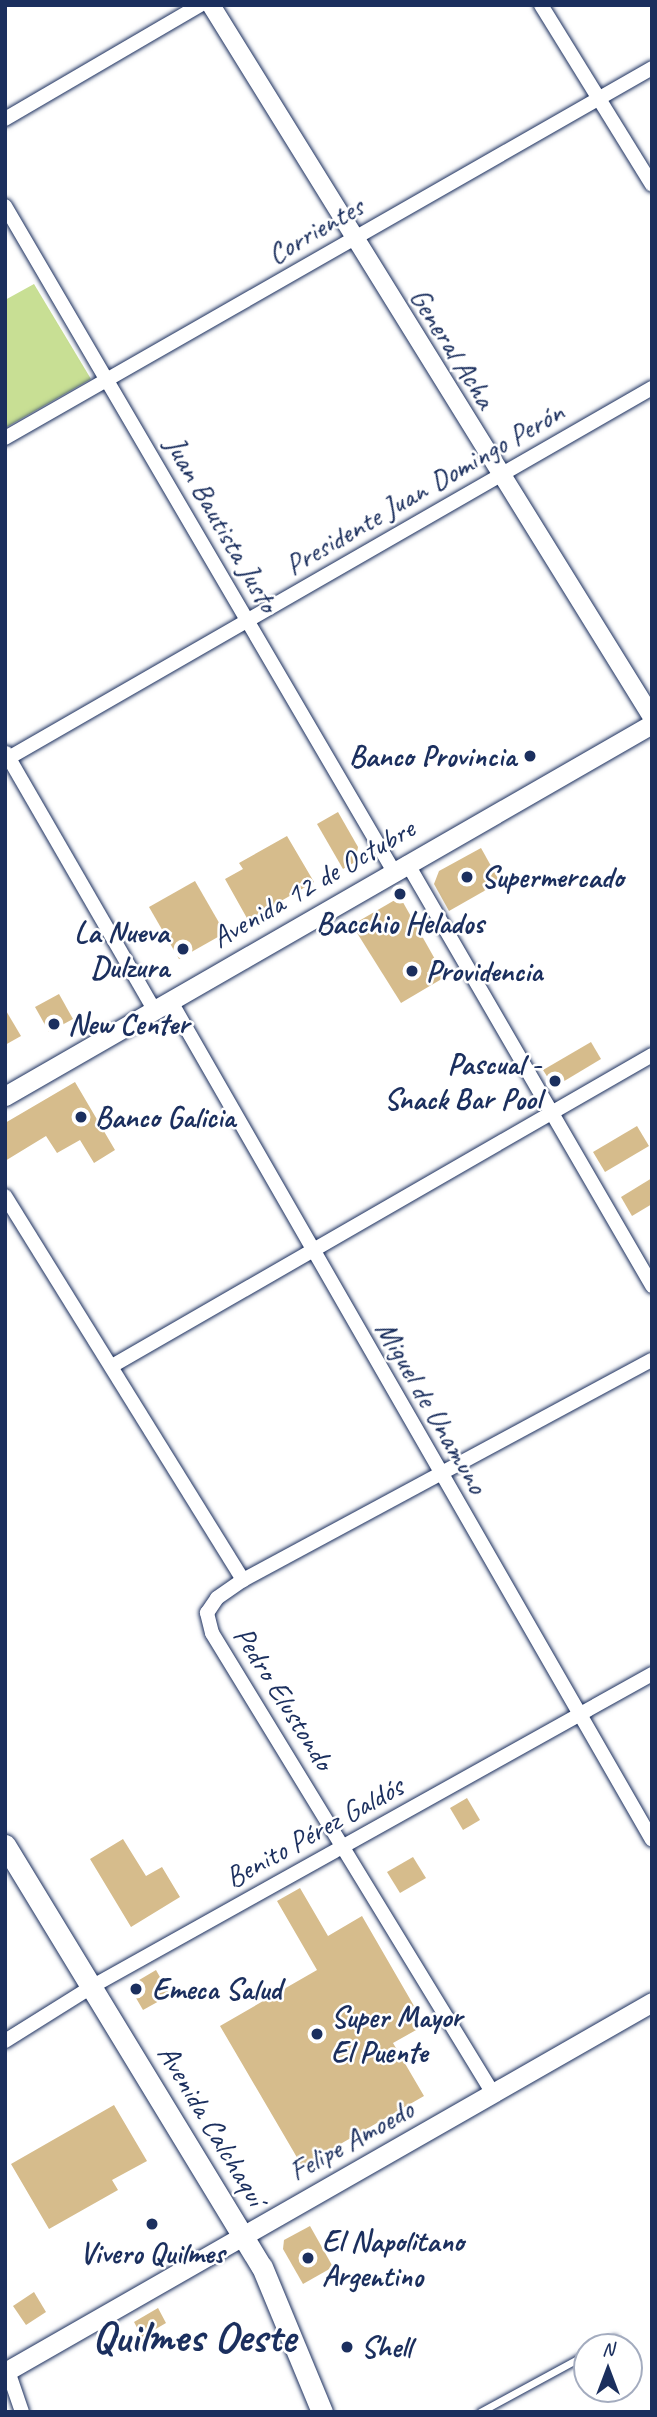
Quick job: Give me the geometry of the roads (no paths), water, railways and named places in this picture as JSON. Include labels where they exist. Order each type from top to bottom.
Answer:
[{"type":"main road","name":"Avenida 12 de Octubre","points":[[5,1096],[400,866],[652,724]]},
{"type":"main road","name":"Avenida Calchaquí","points":[[5,1844],[244,2234],[291,2327],[322,2412]]},
{"type":"main road","name":"Felipe Amoedo","points":[[7,2372],[652,2002]]},
{"type":"street","points":[[5,119],[200,5]]},
{"type":"street","name":"General Acha","points":[[211,5],[499,475],[652,717]]},
{"type":"street","points":[[541,5],[652,185]]},
{"type":"street","name":"Corrientes","points":[[5,438],[652,68]]},
{"type":"street","name":"Juan Bautista Justo","points":[[5,206],[248,621],[550,1112],[652,1286]]},
{"type":"street","name":"Presidente Juan Domingo Perón","points":[[7,757],[652,388]]},
{"type":"street","name":"Miguel de Unamuno","points":[[7,757],[162,1004],[312,1252],[652,1840]]},
{"type":"street","points":[[112,1366],[652,1055]]},
{"type":"street","name":"Pedro Elustondo","points":[[5,1196],[243,1580],[210,1605],[207,1623],[494,2095]]},
{"type":"street","points":[[243,1580],[652,1360]]},
{"type":"street","name":"Benito Pérez Galdós","points":[[5,2040],[93,1986],[652,1674]]},
{"type":"street","points":[[7,2372],[22,2412]]},
{"type":"lane","points":[[480,2412],[573,2362]]},
{"type":"place","name":"Banco Provincia","points":[[530,756]]},
{"type":"place","name":"Supermercado","points":[[467,877]]},
{"type":"place","name":"Bacchio Helados","points":[[400,894]]},
{"type":"place","name":"La Nueva Dulzura","points":[[183,949]]},
{"type":"place","name":"Providencia","points":[[412,971]]},
{"type":"place","name":"New Center","points":[[54,1024]]},
{"type":"place","name":"Pascual - Snack Bar Pool","points":[[555,1081]]},
{"type":"place","name":"Banco Galicia","points":[[81,1117]]},
{"type":"place","name":"Emeca Salud","points":[[136,1989]]},
{"type":"place","name":"Super Mayor El Puente","points":[[317,2034]]},
{"type":"place","name":"Vivero Quilmes","points":[[152,2224]]},
{"type":"place","name":"El Napolitano Argentino","points":[[308,2258]]},
{"type":"place","name":"Shell","points":[[347,2347]]},
{"type":"district","name":"Quilmes Oeste","points":[[194,2337]]}]
